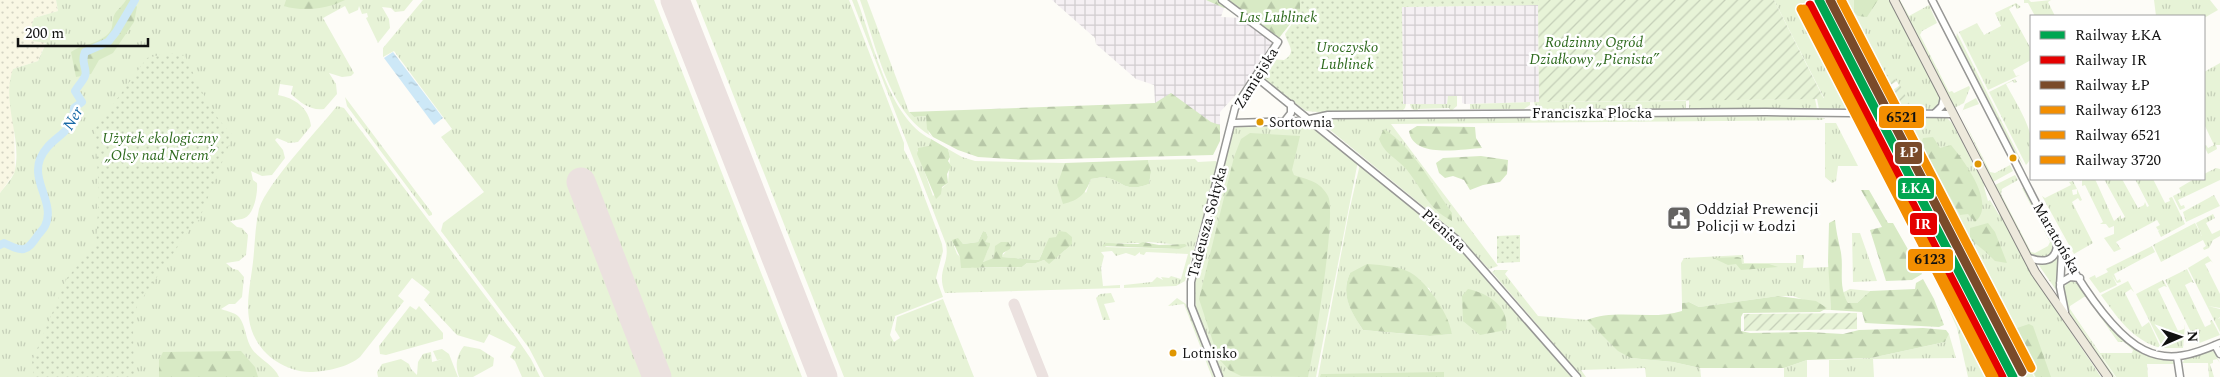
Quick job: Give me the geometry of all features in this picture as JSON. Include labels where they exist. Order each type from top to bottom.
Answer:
[{"type":"main road","points":[[1894,0],[2027,257],[2108,377]]},
{"type":"street","name":"Zamiejska","points":[[1222,0],[1278,42],[1236,105],[1232,123]]},
{"type":"street","name":"Maratońska","points":[[1932,0],[2057,242],[2080,278],[2111,322],[2128,339],[2152,353],[2177,357]]},
{"type":"street","name":"Pienista","points":[[1256,77],[1456,239],[1577,377]]},
{"type":"street","points":[[1935,113],[1942,106],[1944,97]]},
{"type":"street","points":[[1284,122],[1291,112],[1291,104]]},
{"type":"street","name":"Franciszka Plocka","points":[[1232,123],[1284,122],[1328,116],[1468,114],[1952,114]]},
{"type":"street","name":"Tadeusza Sołtyka","points":[[1219,377],[1192,310],[1190,290],[1232,123]]},
{"type":"street","points":[[2027,257],[2038,261],[2049,260],[2056,252],[2057,242]]},
{"type":"street","points":[[2062,251],[2060,283],[2062,302],[2067,318]]},
{"type":"street","points":[[2060,283],[2070,278],[2080,278]]},
{"type":"street","points":[[2180,377],[2177,357],[2218,344],[2220,354]]},
{"type":"shaded area","points":[[0,0],[56,0],[58,11],[34,18],[32,25],[46,42],[38,61],[13,69],[15,172],[0,193]]},
{"type":"shaded area","points":[[1052,0],[1206,0],[1224,8],[1221,17],[1242,18],[1275,43],[1254,75],[1220,112],[1220,127],[1155,103],[1154,85],[1136,79],[1096,44],[1095,38]]},
{"type":"shaded area","points":[[1538,5],[1539,102],[1465,104],[1462,103],[1462,96],[1448,96],[1447,104],[1403,104],[1402,7]]},
{"type":"green space","points":[[56,0],[413,0],[404,11],[395,12],[391,8],[382,7],[389,19],[390,28],[378,43],[366,18],[368,17],[367,13],[362,14],[359,6],[358,10],[349,14],[345,6],[323,18],[354,73],[351,76],[342,77],[329,73],[336,84],[337,94],[324,109],[306,106],[291,94],[293,86],[280,84],[278,95],[295,101],[300,105],[307,114],[311,126],[298,142],[289,143],[277,138],[275,140],[283,150],[285,158],[272,175],[262,176],[251,171],[253,180],[257,183],[257,193],[250,214],[242,219],[230,221],[237,227],[242,228],[248,235],[246,255],[239,261],[226,263],[233,269],[238,270],[244,277],[242,297],[235,304],[229,304],[221,309],[239,317],[252,349],[274,369],[279,377],[0,377],[0,193],[14,173],[16,157],[10,107],[10,82],[13,69],[38,61],[46,43],[33,41],[32,25],[34,18],[58,11]]},
{"type":"green space","points":[[126,0],[132,0],[137,7],[134,22],[113,53],[99,60],[91,74],[76,77],[71,52],[106,36],[110,32],[114,15]]},
{"type":"green space","points":[[286,0],[345,0],[323,7],[299,9],[284,6]]},
{"type":"green space","points":[[423,0],[654,0],[802,377],[544,377],[529,348],[441,231],[443,223],[484,192],[441,137],[452,129],[394,51],[383,57],[383,48]]},
{"type":"green space","points":[[696,0],[849,0],[904,143],[904,150],[914,169],[943,251],[936,278],[943,297],[895,316],[890,335],[894,342],[900,338],[895,330],[897,317],[943,299],[974,377],[844,377]]},
{"type":"green space","points":[[852,0],[857,0],[876,57],[893,97],[904,115],[916,129],[931,139],[929,146],[917,150],[933,196],[948,183],[950,157],[948,149],[962,157],[975,161],[1065,163],[1086,193],[1091,179],[1101,177],[1115,180],[1131,187],[1149,184],[1151,172],[1148,160],[1195,159],[1198,162],[1216,161],[1218,165],[1185,281],[1176,286],[1124,288],[1124,285],[1152,282],[1157,277],[1163,280],[1161,277],[1169,278],[1171,276],[1181,279],[1188,254],[1146,252],[1144,255],[1140,254],[1140,252],[1135,256],[1126,253],[1116,256],[1112,251],[1101,252],[1104,256],[1101,268],[1103,286],[1120,285],[1120,288],[945,293],[942,273],[947,251],[946,244]],"holes":[[[983,231],[986,232],[988,237],[984,242],[988,250],[982,262],[990,261],[1011,246],[1001,257],[1039,260],[1042,253],[1056,237],[1065,250],[1049,263],[1044,260],[1036,263],[1027,263],[1022,267],[980,268],[978,266],[972,268],[957,254],[954,246],[959,242],[963,244],[978,242]],[[1148,242],[1182,245],[1179,249],[1105,247],[1120,243]]]},
{"type":"green space","points":[[860,0],[867,0],[909,112],[914,117],[926,116],[929,134],[933,137],[918,126],[905,112],[894,95],[878,56]]},
{"type":"green space","name":"Las Lublinek","points":[[1206,0],[1309,0],[1279,38],[1235,6],[1224,8]]},
{"type":"green space","name":"Uroczysko Lublinek","points":[[1300,0],[1538,0],[1538,5],[1402,7],[1403,104],[1406,104],[1405,108],[1401,112],[1329,113],[1306,111],[1263,80],[1262,76],[1270,59],[1284,60],[1290,54],[1291,51],[1285,34],[1300,12]]},
{"type":"green space","name":"Rodzinny Ogród Działkowy „Pienista”","points":[[1538,0],[1774,0],[1824,99],[1539,102]]},
{"type":"green space","points":[[1774,0],[1813,0],[1869,110],[1819,109],[1817,99],[1824,98]]},
{"type":"green space","points":[[1826,0],[1890,0],[1940,98],[1936,109],[1912,110],[1896,80],[1880,91],[1889,108],[1880,110]]},
{"type":"green space","points":[[1854,0],[1878,0],[1867,17],[1858,16],[1854,12]]},
{"type":"green space","points":[[1898,0],[1900,0],[1909,16],[1929,5],[1937,23],[1922,31],[1920,35],[1949,92],[1952,91],[1954,93],[1969,86],[1970,88],[1964,103],[1954,108]]},
{"type":"green space","points":[[2024,0],[2031,2],[2051,0],[2048,2],[2054,15],[2034,15],[2028,3],[2024,3]]},
{"type":"green space","points":[[2154,0],[2210,0],[2218,10],[2205,17],[2205,15],[2156,15]]},
{"type":"green space","points":[[2016,3],[2021,7],[2017,9],[2015,5],[2009,9],[2030,47],[2030,61],[2013,70],[2016,76],[2020,75],[1988,90],[1959,32],[1977,23],[1984,35],[2001,26],[1995,13]]},
{"type":"green space","points":[[1957,33],[2024,166],[1956,38]]},
{"type":"green space","name":"Użytek ekologiczny „Olsy nad Nerem”","points":[[168,53],[185,56],[211,108],[233,135],[199,220],[194,223],[137,306],[133,326],[134,377],[34,377],[32,361],[67,278],[96,244],[99,193],[95,129],[147,58]]},
{"type":"green space","points":[[2220,63],[2220,145],[2216,145],[2217,149],[2208,154],[2205,146],[2208,148],[2214,145],[2205,126],[2205,71]]},
{"type":"green space","points":[[1878,69],[1897,81],[1884,89],[1885,92],[1889,93],[1900,85],[1912,109],[1889,108],[1868,73]]},
{"type":"green space","points":[[2015,79],[2017,82],[2014,83],[2013,81],[2006,84],[2022,113],[2030,133],[2030,159],[2026,165],[1989,92]]},
{"type":"green space","points":[[1171,93],[1211,122],[1220,125],[1220,141],[1213,155],[1024,160],[978,157],[958,150],[933,137],[927,129],[926,116],[914,117],[909,112],[1155,103]]},
{"type":"green space","points":[[1448,96],[1457,96],[1457,106],[1451,111],[1449,108],[1418,109],[1417,112],[1411,108],[1410,104],[1447,104]]},
{"type":"green space","points":[[345,97],[432,215],[429,216],[347,106]]},
{"type":"green space","points":[[1976,98],[1979,104],[1963,110],[1961,115],[1965,104]]},
{"type":"green space","points":[[1815,99],[1817,109],[1689,109],[1689,100]]},
{"type":"green space","points":[[1686,101],[1686,109],[1572,109],[1570,105],[1569,110],[1539,108],[1535,106],[1534,102]]},
{"type":"green space","points":[[1530,102],[1530,105],[1524,109],[1470,109],[1470,104]]},
{"type":"green space","points":[[337,106],[344,108],[516,337],[531,359],[540,377],[522,377],[515,361],[510,357],[516,347],[489,334],[484,343],[457,335],[424,300],[430,292],[412,278],[398,296],[404,301],[360,357],[350,364],[322,371],[299,371],[279,363],[262,349],[252,330],[248,312],[259,209],[282,171]]},
{"type":"green space","points":[[1769,114],[1825,118],[1822,120],[1391,124],[1498,266],[1489,269],[1452,230],[1324,125],[1329,118]]},
{"type":"green space","points":[[1937,115],[1947,118],[1952,123],[1985,186],[1988,201],[1990,200],[2000,214],[2033,276],[2101,377],[2035,377],[2010,329],[2034,377],[2019,377],[1885,118],[1900,117],[1907,140],[1989,302],[1998,304],[1909,127],[1902,117]]},
{"type":"green space","points":[[1961,115],[1990,172],[1995,173],[2010,165],[2013,171],[1993,182]]},
{"type":"green space","points":[[1873,117],[2006,377],[1968,377],[1957,328],[1944,298],[1853,122],[1858,118]]},
{"type":"green space","points":[[1900,117],[1909,127],[1998,304],[1989,303],[1907,140]]},
{"type":"green space","points":[[1825,123],[1836,123],[1858,166],[1838,166],[1836,181],[1832,183],[1825,177]]},
{"type":"green space","points":[[1283,124],[1314,127],[1358,161],[1316,377],[1223,377],[1196,308],[1193,285],[1233,130],[1237,126]]},
{"type":"green space","points":[[1417,126],[1475,127],[1476,138],[1482,148],[1440,150],[1419,146],[1412,140],[1409,131]]},
{"type":"green space","points":[[1384,129],[1394,136],[1413,156],[1452,213],[1452,221],[1436,210],[1403,165],[1388,153],[1382,145],[1379,139]]},
{"type":"green space","points":[[1250,133],[1300,136],[1292,170],[1294,175],[1317,184],[1328,196],[1330,228],[1315,341],[1308,377],[1241,376],[1229,370],[1220,360],[1199,299],[1234,157],[1241,139]]},
{"type":"green space","points":[[1933,137],[1940,148],[1951,145],[1976,183],[1981,194],[1982,205],[1981,214],[1975,222],[1968,214],[1960,215],[1921,144],[1923,138]]},
{"type":"green space","points":[[931,139],[948,149],[950,157],[948,161],[951,166],[947,174],[948,183],[942,187],[941,194],[936,199],[917,154],[918,148],[929,146]]},
{"type":"green space","points":[[1481,156],[1508,160],[1507,174],[1500,182],[1470,190],[1464,180],[1453,176],[1445,178],[1439,173],[1436,163],[1443,158]]},
{"type":"green space","points":[[1148,160],[1151,172],[1149,184],[1131,187],[1109,178],[1091,179],[1081,196],[1063,204],[1057,185],[1065,163]]},
{"type":"green space","points":[[1360,164],[1449,235],[1574,377],[1318,377],[1349,212]],"holes":[[[1350,273],[1429,288],[1452,334],[1429,336],[1363,330],[1348,303],[1346,289]]]},
{"type":"green space","points":[[2216,168],[2220,169],[2220,180],[2178,200],[2181,206],[2184,205],[2185,208],[2180,210],[2173,196],[2181,192],[2179,188],[2192,180],[2205,180],[2205,174]]},
{"type":"green space","points":[[2015,175],[2018,180],[2002,189],[2001,194],[2031,252],[2035,253],[2048,246],[2050,242],[2022,188],[2026,188],[2054,243],[2055,247],[2050,257],[2034,258],[2030,254],[1993,186]]},
{"type":"green space","points":[[2082,180],[2095,180],[2114,221],[2121,215],[2121,219],[2125,217],[2105,180],[2123,180],[2138,208],[2144,205],[2145,202],[2147,207],[2149,206],[2136,180],[2154,180],[2165,203],[2170,201],[2169,198],[2172,197],[2185,224],[2161,237],[2158,231],[2160,229],[2158,230],[2156,227],[2160,225],[2157,220],[2116,242],[2121,249],[2114,252],[2104,238],[2114,234],[2114,226],[2109,228],[2106,224],[2100,224],[2103,222],[2085,185],[2082,186]]},
{"type":"green space","points":[[2073,181],[2077,189],[2082,200],[2080,201],[2078,198],[2072,202],[2093,243],[2074,254],[2042,196],[2045,198],[2071,185],[2069,182]],"holes":[[[2077,189],[2077,194],[2073,195],[2072,190]]]},
{"type":"green space","points":[[1861,190],[1869,190],[1888,223],[1893,223],[1922,274],[1912,280],[1886,281],[1870,230],[1882,227]]},
{"type":"green space","points":[[2214,195],[2220,206],[2186,222],[2183,212]]},
{"type":"green space","points":[[2213,214],[2215,218],[2206,223],[2212,234],[2220,230],[2220,236],[2213,240],[2209,248],[2204,250],[2203,248],[2206,246],[2203,240],[2161,262],[2153,245],[2195,223],[2202,236],[2196,223]]},
{"type":"green space","points":[[1835,220],[1841,255],[1843,289],[1848,303],[1857,303],[1870,291],[1915,289],[1916,283],[1923,279],[1934,299],[1944,325],[1939,327],[1865,323],[1862,312],[1831,310],[1828,262],[1829,223]]},
{"type":"green space","points":[[1988,223],[1995,232],[2007,263],[1995,261],[1970,239],[1970,228]]},
{"type":"green space","points":[[983,231],[986,232],[988,237],[985,242],[990,243],[990,245],[983,262],[994,258],[995,246],[1001,242],[1008,242],[1011,246],[1010,249],[1003,253],[1002,257],[1039,260],[1049,238],[1056,237],[1059,231],[1066,232],[1072,237],[1072,244],[1049,264],[1044,260],[1036,263],[1027,263],[1022,267],[961,268],[960,257],[952,240],[958,238],[963,244],[978,242]]},
{"type":"green space","points":[[1852,233],[1860,233],[1877,281],[1853,282]]},
{"type":"green space","points":[[1520,235],[1520,262],[1497,263],[1497,236]]},
{"type":"green space","points":[[1143,242],[1159,245],[1185,244],[1187,246],[1179,249],[1102,246],[1106,243],[1138,244]]},
{"type":"green space","points":[[2152,246],[2155,252],[2114,274],[2117,281],[2120,279],[2121,282],[2117,283],[2112,275],[2117,285],[2100,293],[2089,278],[2095,275],[2096,278],[2108,272],[2106,269]]},
{"type":"green space","points":[[2059,250],[2058,293],[2038,264],[2051,261]]},
{"type":"green space","points":[[1743,255],[1744,263],[1796,263],[1796,255],[1804,255],[1803,268],[1829,267],[1831,310],[1822,310],[1826,308],[1793,296],[1778,296],[1699,307],[1689,302],[1682,303],[1681,263],[1684,258]]},
{"type":"green space","points":[[2208,256],[2213,263],[2211,261],[2205,264],[2220,294],[2220,308],[2208,306],[2220,309],[2220,317],[2218,319],[2220,318],[2220,332],[2188,268]]},
{"type":"green space","points":[[1713,258],[1741,258],[1742,264],[1769,264],[1778,267],[1741,270],[1736,264],[1728,265]]},
{"type":"green space","points":[[1367,264],[1399,268],[1414,275],[1439,303],[1448,320],[1452,334],[1430,336],[1363,330],[1354,317],[1348,303],[1346,289],[1350,273]]},
{"type":"green space","points":[[2187,269],[2194,283],[2191,282],[2185,285],[2205,327],[2211,324],[2210,321],[2212,320],[2220,335],[2197,344],[2165,280]]},
{"type":"green space","points":[[1495,270],[1508,270],[1505,274],[1538,316],[1587,320],[1631,358],[1673,362],[1700,368],[1701,377],[1646,377],[1645,368],[1581,370],[1586,377],[1582,377],[1492,272]]},
{"type":"green space","points":[[2070,280],[2080,284],[2089,297],[2084,297],[2070,306],[2070,309],[2100,353],[2132,353],[2133,350],[2124,342],[2118,342],[2090,302],[2107,323],[2128,343],[2144,353],[2173,360],[2175,364],[2147,364],[2148,377],[2116,377],[2072,314],[2115,377],[2112,377],[2071,317],[2063,288]]},
{"type":"green space","points":[[2163,280],[2167,287],[2164,286],[2158,289],[2178,331],[2184,329],[2185,324],[2183,348],[2163,348],[2136,294]]},
{"type":"green space","points":[[2128,281],[2134,292],[2131,289],[2125,293],[2142,327],[2149,322],[2161,348],[2142,340],[2126,327],[2101,295]]},
{"type":"green space","points":[[1468,289],[1483,294],[1496,302],[1504,314],[1506,330],[1480,335],[1463,321],[1462,296]]},
{"type":"green space","points":[[1850,289],[1870,291],[1857,303],[1848,303],[1842,293]]},
{"type":"green space","points":[[1111,293],[1115,302],[1104,304],[1110,320],[1103,320],[1096,298],[1100,294]]},
{"type":"green space","points":[[1778,296],[1816,301],[1827,308],[1820,312],[1743,313],[1741,317],[1741,331],[1750,333],[1809,332],[1843,334],[1859,330],[1923,328],[1946,330],[1949,334],[1945,342],[1871,358],[1807,360],[1784,368],[1700,368],[1673,362],[1631,358],[1618,351],[1587,320],[1610,315],[1670,314],[1682,311],[1682,303],[1689,302],[1699,307]]},
{"type":"green space","points":[[1177,298],[1186,304],[1214,377],[1212,377],[1184,304],[1168,306]]},
{"type":"green space","points":[[410,306],[416,310],[419,306],[443,333],[443,339],[386,355],[380,354],[379,346]]},
{"type":"green space","points":[[1857,313],[1857,329],[1744,331],[1744,314]]},
{"type":"green space","points":[[2029,324],[2033,326],[2051,377],[2036,377],[2014,333],[2017,328]]},
{"type":"green space","points":[[1949,334],[1956,358],[1873,359],[1874,377],[1829,377],[1829,360],[1871,358],[1945,342]]},
{"type":"green space","points":[[464,346],[480,349],[494,358],[493,366],[473,377],[459,377],[457,361]]},
{"type":"green space","points":[[442,349],[449,354],[458,377],[378,377],[377,372],[382,364],[401,359],[409,364],[417,375],[418,362],[423,354],[431,352],[432,362],[443,359],[437,360],[433,351]]},
{"type":"green space","points":[[241,351],[255,367],[258,377],[159,377],[159,360],[163,352]]},
{"type":"green space","points":[[2212,351],[2220,363],[2217,359],[2213,360],[2213,363],[2210,364],[2214,377],[2209,377],[2208,363],[2182,363],[2185,359]]},
{"type":"green space","points":[[1807,360],[1807,377],[1784,377],[1784,368]]},
{"type":"green space","points":[[1444,372],[1444,377],[1320,377],[1321,374]]},
{"type":"water","points":[[393,52],[443,118],[434,125],[384,58]]},
{"type":"waterway","name":"Ner","points":[[0,245],[4,243],[20,249],[27,248],[45,226],[48,218],[48,209],[39,176],[40,159],[44,151],[66,130],[73,117],[74,108],[82,102],[75,91],[85,76],[86,71],[83,59],[85,52],[108,42],[135,0]]},
{"type":"taxiway","points":[[1014,304],[1043,377]]},
{"type":"runway","points":[[675,0],[823,377]]},
{"type":"runway","points":[[581,182],[657,377]]},
{"type":"rail line","name":"ŁKA","points":[[1819,0],[2013,377]]},
{"type":"rail line","name":"ŁP","points":[[1830,0],[2022,372]]},
{"type":"rail line","name":"6521","points":[[1841,0],[2031,368]]},
{"type":"rail line","name":"IR","points":[[1810,5],[2002,377]]},
{"type":"rail line","name":"6123","points":[[1801,9],[1991,377]]},
{"type":"rail line","name":"3720","points":[[1804,9],[1994,377]]},
{"type":"place","name":"Sortownia","points":[[1260,122]]},
{"type":"place","name":"Oddział Prewencji Policji w Łodzi","points":[[1679,218]]},
{"type":"place","name":"Lotnisko","points":[[1173,353]]}]
